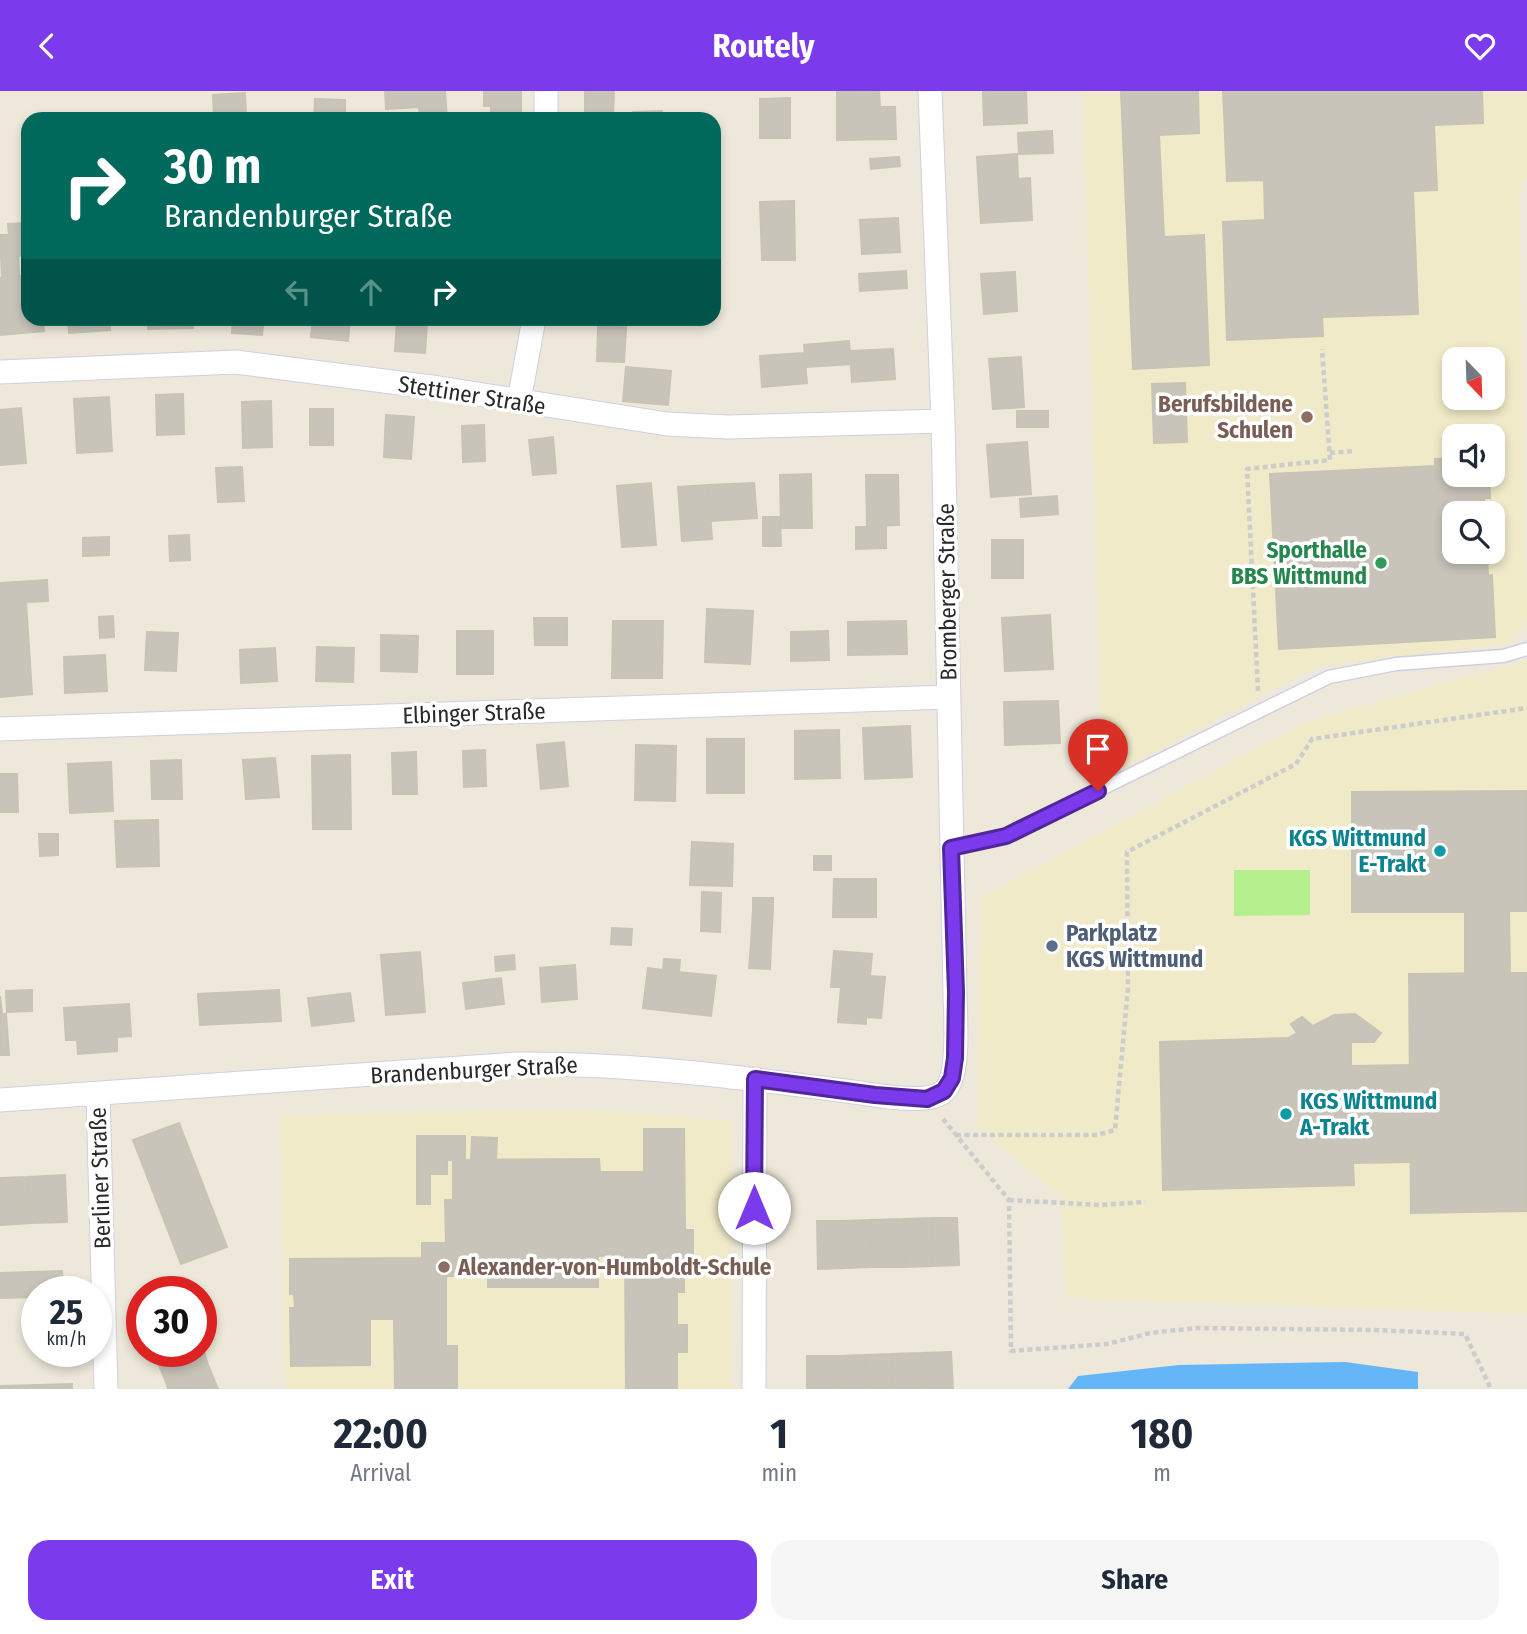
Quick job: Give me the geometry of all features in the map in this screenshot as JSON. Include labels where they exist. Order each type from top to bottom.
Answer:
[{"type":"street","points":[[547,91],[547,112]]},
{"type":"street","name":"Bromberger Straße","points":[[930,91],[943,421],[956,992],[952,1078],[936,1095]]},
{"type":"street","points":[[519,401],[533,326]]},
{"type":"street","name":"Stettiner Straße","points":[[0,372],[236,362],[439,388],[667,424],[728,427],[943,421]]},
{"type":"street","name":"Elbinger Straße","points":[[0,729],[948,697]]},
{"type":"street","name":"Brandenburger Straße","points":[[0,1100],[516,1064],[579,1064],[755,1079],[875,1095],[936,1095]]},
{"type":"street","points":[[754,1389],[755,1079]]},
{"type":"street","name":"Berliner Straße","points":[[98,1094],[106,1389]]},
{"type":"lane","points":[[951,848],[1006,836],[1259,709],[1329,677],[1396,664],[1503,656],[1527,649]]},
{"type":"path","points":[[1259,709],[1247,469],[1330,460],[1322,349]]},
{"type":"path","points":[[1329,453],[1353,451]]},
{"type":"path","points":[[956,1135],[1097,1135],[1115,1130],[1128,988],[1127,852],[1296,764],[1312,739],[1527,708]]},
{"type":"path","points":[[936,1095],[956,1135],[1009,1201],[1011,1351],[1107,1344],[1150,1333],[1197,1328],[1362,1329],[1465,1334],[1490,1389]]},
{"type":"path","points":[[1009,1201],[1101,1205],[1145,1202]]},
{"type":"shaded area","name":"Berufsbildene Schulen","points":[[1083,91],[1527,91],[1527,176],[1519,193],[1527,621],[1509,644],[1319,665],[1103,779]]},
{"type":"shaded area","points":[[1527,660],[1527,1314],[1066,1298],[1061,1197],[978,1127],[980,898],[1303,723]]},
{"type":"shaded area","points":[[592,1110],[732,1121],[731,1389],[285,1389],[281,1116]]},
{"type":"green space","points":[[1234,870],[1310,870],[1310,915],[1234,916]]},
{"type":"water","points":[[1345,1362],[1418,1372],[1418,1389],[1068,1389],[1078,1376],[1179,1365]]},
{"type":"building","points":[[385,91],[445,91],[446,112],[419,112],[419,107],[386,109]]},
{"type":"building","points":[[484,91],[521,91],[521,112],[491,112],[491,106],[484,106]]},
{"type":"building","points":[[585,91],[614,91],[613,112],[585,112]]},
{"type":"building","points":[[879,91],[880,107],[895,107],[896,139],[837,140],[837,92]]},
{"type":"building","points":[[983,91],[1026,91],[1027,123],[984,125]]},
{"type":"building","points":[[1121,91],[1198,91],[1199,133],[1159,135],[1164,237],[1204,235],[1209,365],[1133,369]]},
{"type":"building","points":[[1223,91],[1482,91],[1483,123],[1434,125],[1437,190],[1413,191],[1418,314],[1322,317],[1323,336],[1227,340],[1223,222],[1265,220],[1264,180],[1227,181]]},
{"type":"building","points":[[245,93],[246,112],[214,112],[213,95]]},
{"type":"building","points":[[790,98],[790,138],[760,138],[760,99]]},
{"type":"building","points":[[315,99],[345,100],[345,112],[314,112]]},
{"type":"building","points":[[1052,131],[1053,153],[1019,154],[1018,133]]},
{"type":"building","points":[[1017,154],[1018,179],[1030,178],[1032,220],[981,223],[977,157]]},
{"type":"building","points":[[899,157],[900,166],[871,169],[870,159]]},
{"type":"building","points":[[794,201],[795,260],[762,260],[760,202]]},
{"type":"building","points":[[898,218],[900,252],[862,254],[860,220]]},
{"type":"building","points":[[21,223],[21,256],[18,256],[21,276],[21,326],[44,326],[44,331],[0,335],[0,235],[9,235],[8,224]]},
{"type":"building","points":[[906,271],[907,288],[860,291],[859,274]]},
{"type":"building","points":[[1015,272],[1017,311],[984,314],[981,274]]},
{"type":"building","points":[[68,326],[110,326],[110,330],[69,333]]},
{"type":"building","points":[[148,326],[193,328],[148,329]]},
{"type":"building","points":[[232,326],[263,326],[262,335],[232,333]]},
{"type":"building","points":[[312,326],[349,326],[348,341],[311,337]]},
{"type":"building","points":[[397,326],[427,326],[425,353],[395,351]]},
{"type":"building","points":[[598,326],[626,326],[626,329]]},
{"type":"building","points":[[598,328],[626,329],[624,362],[597,361]]},
{"type":"building","points":[[849,341],[851,364],[806,367],[804,345]]},
{"type":"building","points":[[893,349],[895,379],[852,382],[850,351]]},
{"type":"building","points":[[804,353],[807,383],[762,387],[760,356]]},
{"type":"building","points":[[1021,357],[1024,407],[993,409],[989,359]]},
{"type":"building","points":[[626,367],[671,371],[668,405],[623,401]]},
{"type":"building","points":[[1185,383],[1187,442],[1154,443],[1152,384]]},
{"type":"building","points":[[183,394],[184,434],[157,435],[156,395]]},
{"type":"building","points":[[109,397],[112,451],[77,453],[74,399]]},
{"type":"building","points":[[271,401],[272,447],[243,448],[242,402]]},
{"type":"building","points":[[21,408],[26,463],[0,465],[0,410]]},
{"type":"building","points":[[310,409],[333,409],[333,445],[310,445]]},
{"type":"building","points":[[1017,411],[1048,411],[1048,427],[1017,427]]},
{"type":"building","points":[[386,415],[414,417],[411,459],[384,457]]},
{"type":"building","points":[[484,425],[485,461],[463,462],[462,426]]},
{"type":"building","points":[[553,437],[556,473],[533,475],[529,440]]},
{"type":"building","points":[[1027,442],[1031,494],[991,497],[987,445]]},
{"type":"building","name":"Sporthalle BBS Wittmund","points":[[1435,459],[1442,459],[1442,487],[1490,487],[1490,498],[1484,498],[1484,501],[1442,501],[1442,564],[1488,564],[1488,576],[1492,575],[1495,637],[1279,649],[1270,474],[1435,466]]},
{"type":"building","points":[[242,467],[244,501],[218,502],[216,468]]},
{"type":"building","points":[[811,474],[812,528],[781,528],[780,475]]},
{"type":"building","points":[[866,475],[898,475],[899,525],[867,526]]},
{"type":"building","points":[[651,483],[656,545],[622,547],[617,486]]},
{"type":"building","points":[[754,483],[757,518],[711,521],[708,485]]},
{"type":"building","points":[[708,485],[712,539],[682,541],[678,487]]},
{"type":"building","points":[[1057,496],[1058,514],[1021,517],[1020,499]]},
{"type":"building","points":[[763,517],[780,517],[781,546],[763,546]]},
{"type":"building","points":[[886,526],[886,548],[856,549],[856,527]]},
{"type":"building","points":[[189,535],[190,560],[170,561],[169,536]]},
{"type":"building","points":[[109,537],[109,555],[83,556],[83,538]]},
{"type":"building","points":[[992,540],[1023,540],[1023,578],[992,578]]},
{"type":"building","points":[[47,580],[48,601],[26,602],[29,647],[0,648],[0,583]]},
{"type":"building","points":[[707,609],[753,611],[750,664],[705,662]]},
{"type":"building","points":[[1050,615],[1053,669],[1005,671],[1002,618]]},
{"type":"building","points":[[113,616],[114,637],[100,638],[99,617]]},
{"type":"building","points":[[534,618],[567,618],[567,645],[535,645]]},
{"type":"building","points":[[613,621],[663,621],[662,678],[612,678]]},
{"type":"building","points":[[906,621],[907,654],[848,655],[848,622]]},
{"type":"building","points":[[457,631],[493,631],[493,674],[457,674]]},
{"type":"building","points":[[828,631],[829,660],[791,661],[791,632]]},
{"type":"building","points":[[147,632],[178,633],[176,671],[145,670]]},
{"type":"building","points":[[381,635],[418,636],[417,672],[381,671]]},
{"type":"building","points":[[29,647],[32,694],[0,697],[0,648]]},
{"type":"building","points":[[317,647],[354,648],[353,682],[316,681]]},
{"type":"building","points":[[275,648],[277,681],[241,683],[240,650]]},
{"type":"building","points":[[105,655],[107,691],[65,693],[64,657]]},
{"type":"building","points":[[1058,701],[1060,743],[1005,745],[1004,702]]},
{"type":"building","points":[[910,726],[912,777],[865,779],[863,728]]},
{"type":"building","points":[[839,730],[840,778],[795,779],[795,731]]},
{"type":"building","points":[[707,739],[744,739],[744,793],[707,793]]},
{"type":"building","points":[[564,742],[568,786],[541,789],[537,745]]},
{"type":"building","points":[[636,745],[676,746],[675,801],[635,800]]},
{"type":"building","points":[[485,750],[486,786],[464,787],[463,751]]},
{"type":"building","points":[[416,752],[417,794],[393,794],[392,753]]},
{"type":"building","points":[[350,755],[351,829],[313,829],[312,756]]},
{"type":"building","points":[[275,758],[279,797],[246,799],[243,760]]},
{"type":"building","points":[[181,760],[182,799],[152,799],[151,761]]},
{"type":"building","points":[[111,762],[113,811],[70,813],[68,764]]},
{"type":"building","points":[[0,774],[17,774],[18,812],[0,812]]},
{"type":"building","name":"KGS Wittmund E-Trakt","points":[[1527,791],[1527,911],[1509,911],[1510,973],[1465,974],[1465,912],[1352,912],[1352,792]]},
{"type":"building","points":[[158,820],[159,866],[117,867],[115,821]]},
{"type":"building","points":[[39,834],[58,834],[58,855],[40,856]]},
{"type":"building","points":[[692,842],[733,844],[732,886],[690,885]]},
{"type":"building","points":[[814,856],[831,856],[831,870],[814,870]]},
{"type":"building","points":[[834,879],[876,879],[876,917],[833,917]]},
{"type":"building","points":[[702,892],[721,893],[720,932],[701,931]]},
{"type":"building","points":[[753,898],[773,898],[773,909],[753,909]]},
{"type":"building","points":[[753,909],[773,909],[771,945],[751,944]]},
{"type":"building","points":[[612,928],[632,929],[631,945],[611,944]]},
{"type":"building","points":[[751,944],[771,945],[770,969],[749,968]]},
{"type":"building","points":[[834,951],[872,954],[870,976],[885,977],[881,1018],[866,1017],[866,1024],[838,1022],[841,987],[831,987]]},
{"type":"building","points":[[420,952],[425,1012],[386,1015],[381,955]]},
{"type":"building","points":[[514,955],[515,969],[496,971],[495,957]]},
{"type":"building","points":[[664,959],[680,960],[679,972],[716,976],[711,1016],[643,1008],[648,968],[663,970]]},
{"type":"building","points":[[575,965],[577,999],[542,1002],[540,968]]},
{"type":"building","points":[[1527,973],[1527,1211],[1411,1213],[1409,974]]},
{"type":"building","points":[[501,978],[504,1004],[466,1009],[463,983]]},
{"type":"building","points":[[32,990],[32,1011],[7,1012],[6,991]]},
{"type":"building","points":[[279,990],[281,1021],[200,1025],[198,994]]},
{"type":"building","points":[[350,993],[354,1021],[312,1026],[308,998]]},
{"type":"building","points":[[0,996],[2,1014],[6,1014],[9,1055],[0,1055]]},
{"type":"building","points":[[129,1004],[131,1036],[117,1037],[117,1051],[78,1054],[77,1040],[66,1040],[64,1008]]},
{"type":"building","name":"KGS Wittmund A-Trakt","points":[[1355,1014],[1381,1033],[1374,1042],[1351,1042],[1351,1066],[1410,1065],[1411,1162],[1353,1163],[1354,1185],[1163,1190],[1160,1042],[1288,1038],[1297,1033],[1291,1024],[1302,1017],[1313,1026],[1334,1015]]},
{"type":"building","points":[[179,1123],[203,1185],[157,1202],[133,1140]]},
{"type":"building","name":"Alexander-von-Humboldt-Schule","points":[[644,1129],[684,1129],[685,1230],[693,1230],[693,1257],[684,1257],[684,1292],[677,1292],[677,1325],[687,1325],[687,1352],[677,1352],[677,1389],[626,1389],[625,1255],[598,1256],[598,1287],[488,1287],[488,1276],[446,1276],[446,1346],[457,1346],[457,1389],[395,1389],[394,1319],[370,1319],[370,1365],[291,1366],[290,1308],[295,1308],[294,1294],[290,1294],[290,1259],[422,1258],[422,1243],[446,1243],[445,1200],[453,1200],[453,1160],[599,1159],[600,1172],[644,1172]]},
{"type":"building","points":[[417,1136],[465,1136],[465,1160],[447,1160],[447,1174],[430,1174],[430,1204],[417,1204]]},
{"type":"building","points":[[472,1137],[497,1138],[496,1160],[471,1160]]},
{"type":"building","points":[[65,1175],[67,1222],[31,1223],[28,1177]]},
{"type":"building","points":[[28,1177],[30,1201],[0,1202],[0,1178]]},
{"type":"building","points":[[203,1185],[227,1247],[181,1264],[157,1202]]},
{"type":"building","points":[[30,1201],[31,1223],[0,1225],[0,1202]]},
{"type":"building","points":[[932,1218],[933,1266],[905,1267],[904,1219]]},
{"type":"building","points":[[932,1218],[957,1218],[959,1265],[933,1266]]},
{"type":"building","points":[[904,1219],[905,1267],[872,1267],[870,1220]]},
{"type":"building","points":[[870,1220],[872,1267],[846,1268],[845,1221]]},
{"type":"building","points":[[817,1221],[845,1221],[846,1268],[818,1269]]},
{"type":"building","points":[[62,1271],[62,1276],[21,1276],[21,1297],[0,1298],[0,1273]]},
{"type":"building","points":[[951,1352],[953,1389],[923,1389],[922,1353]]},
{"type":"building","points":[[922,1353],[923,1389],[893,1389],[892,1354]]},
{"type":"building","points":[[892,1354],[893,1389],[866,1389],[865,1355]]},
{"type":"building","points":[[865,1355],[866,1389],[838,1389],[838,1356]]},
{"type":"building","points":[[807,1356],[838,1356],[838,1389],[807,1389]]},
{"type":"building","points":[[160,1367],[203,1367],[166,1382]]},
{"type":"building","points":[[209,1367],[218,1389],[168,1389],[166,1382]]},
{"type":"building","points":[[72,1384],[72,1389],[0,1389],[0,1386]]},
{"type":"place","name":"Berufsbildene Schulen","points":[[1307,417]]},
{"type":"place","name":"Sporthalle BBS Wittmund","points":[[1381,563]]},
{"type":"place","name":"KGS Wittmund E-Trakt","points":[[1440,851]]},
{"type":"place","name":"Parkplatz KGS Wittmund","points":[[1052,946]]},
{"type":"place","name":"KGS Wittmund A-Trakt","points":[[1286,1114]]},
{"type":"place","name":"Alexander-von-Humboldt-Schule","points":[[444,1267]]},
{"type":"route","points":[[754,1208],[755,1079],[927,1099],[944,1091],[952,1078],[955,1058],[956,992],[951,848],[1006,836],[1098,791]]}]
